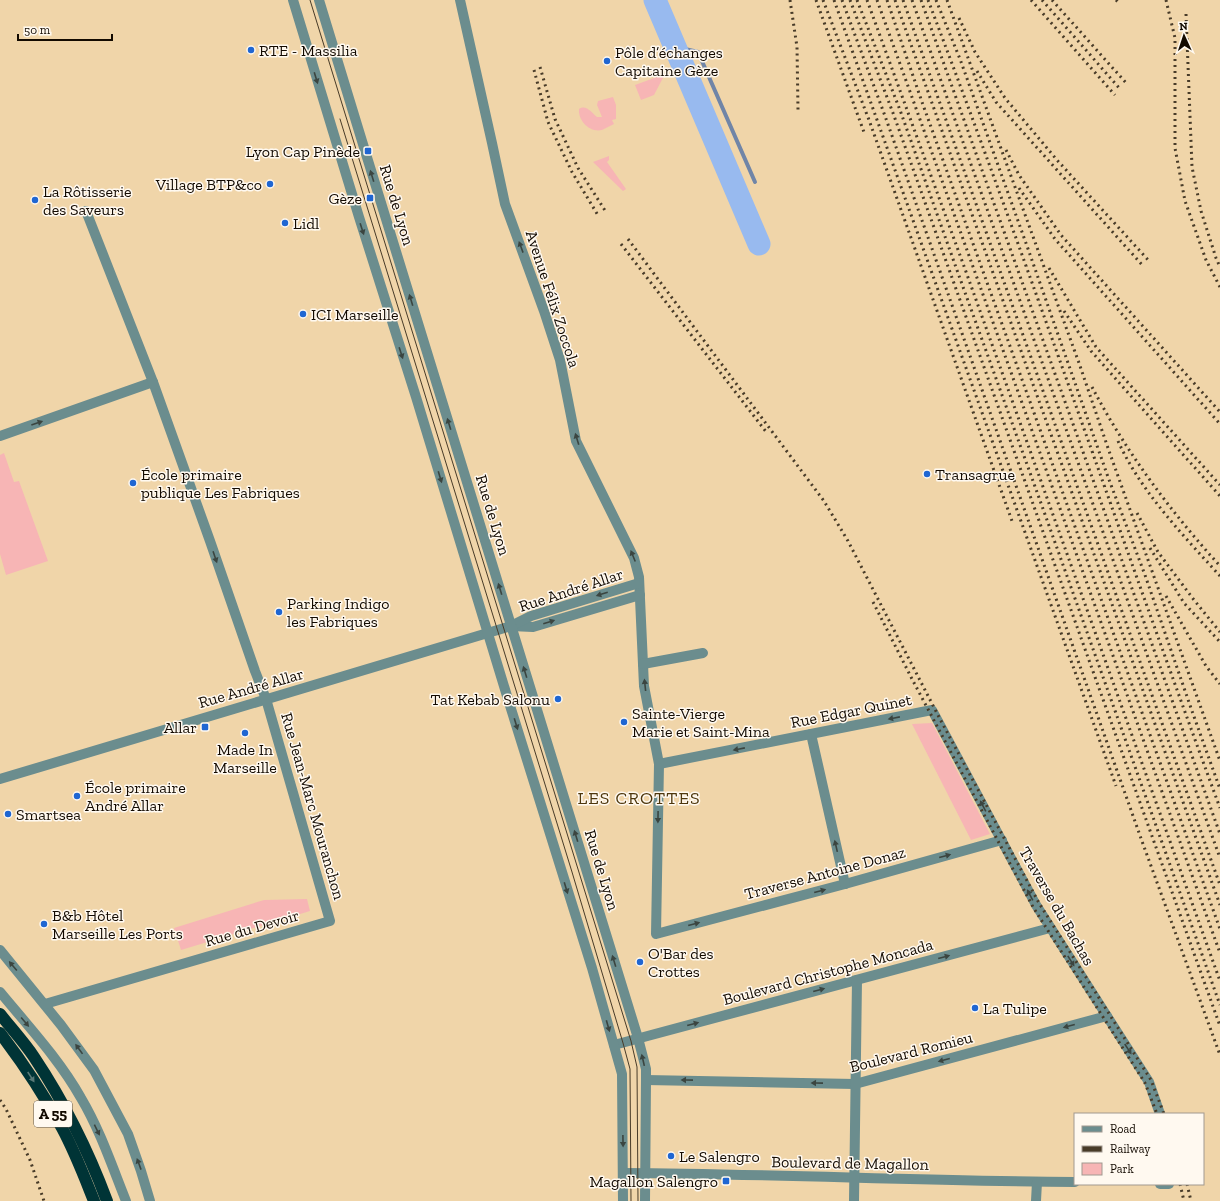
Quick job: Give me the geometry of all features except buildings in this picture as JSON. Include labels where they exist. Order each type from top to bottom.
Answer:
[{"type":"highway","name":"A 55","points":[[0,1014],[33,1056],[62,1102],[94,1167],[106,1201]]},
{"type":"highway","name":"A 55","points":[[0,1033],[18,1058],[62,1128],[81,1168],[94,1201]]},
{"type":"street","points":[[293,0],[358,217],[416,397],[603,1007],[622,1074],[624,1173],[623,1201]]},
{"type":"street","name":"Rue de Lyon","points":[[319,0],[638,1038],[646,1069],[645,1201]]},
{"type":"street","name":"Avenue Félix Zoccola","points":[[460,0],[505,204],[544,311],[560,360],[576,440],[634,558],[639,578],[644,686],[659,764],[656,934]]},
{"type":"street","name":"Rue Jean-Marc Mouranchon","points":[[86,211],[153,382],[266,699],[330,921]]},
{"type":"street","points":[[0,436],[153,382]]},
{"type":"street","name":"Rue André Allar","points":[[0,779],[511,626],[531,616],[639,583]]},
{"type":"street","name":"Rue André Allar","points":[[511,626],[533,627],[640,595]]},
{"type":"street","points":[[643,664],[703,652]]},
{"type":"street","name":"Rue Edgar Quinet","points":[[659,764],[932,710]]},
{"type":"street","name":"Traverse du Bachas","points":[[932,710],[1036,905],[1148,1082],[1160,1113]]},
{"type":"street","points":[[811,734],[845,884]]},
{"type":"street","name":"Traverse Antoine Donaz","points":[[656,934],[845,884],[1002,840]]},
{"type":"street","name":"Rue du Devoir","points":[[44,1004],[330,921]]},
{"type":"street","name":"Boulevard Christophe Moncada","points":[[614,1045],[1050,928]]},
{"type":"street","points":[[0,950],[66,1032],[97,1076],[128,1134],[142,1171],[150,1201]]},
{"type":"street","points":[[854,1201],[857,980]]},
{"type":"street","points":[[0,992],[54,1058],[81,1098],[100,1136],[126,1201]]},
{"type":"street","name":"Boulevard Romieu","points":[[646,1080],[855,1084],[1107,1016]]},
{"type":"street","name":"Boulevard de Magallon","points":[[624,1173],[1074,1182]]},
{"type":"street","points":[[1036,1201],[1037,1182]]},
{"type":"green space","points":[[665,74],[654,95],[641,100],[635,85]]},
{"type":"green space","points":[[613,97],[616,105],[616,119],[612,120],[614,124],[602,130],[593,130],[589,128],[580,118],[579,109],[586,108],[597,117],[602,117],[597,105],[598,101]]},
{"type":"green space","points":[[609,156],[609,160],[607,162],[626,189],[623,191],[593,162]]},
{"type":"green space","points":[[4,453],[14,482],[19,481],[48,561],[6,575],[0,554],[0,455]]},
{"type":"green space","points":[[932,723],[990,834],[971,840],[912,724]]},
{"type":"green space","points":[[307,899],[310,911],[181,950],[174,928],[264,900]]},
{"type":"waterway","points":[[655,0],[759,244]]},
{"type":"waterway","points":[[669,33],[685,49],[698,52],[755,182]]},
{"type":"tram line","points":[[310,0],[631,1041],[637,1067],[638,1201]]},
{"type":"tram line","points":[[340,119],[572,872],[630,1069],[631,1201]]},
{"type":"railway","points":[[790,0],[797,47],[798,110]]},
{"type":"railway","points":[[816,0],[865,135]]},
{"type":"railway","points":[[823,0],[869,120],[1012,521]]},
{"type":"railway","points":[[834,0],[1116,786]]},
{"type":"railway","points":[[842,0],[885,116],[1143,844],[1220,1055]]},
{"type":"railway","points":[[850,0],[893,113],[1220,1026]]},
{"type":"railway","points":[[857,0],[900,110],[1220,1005]]},
{"type":"railway","points":[[867,0],[1220,981]]},
{"type":"railway","points":[[877,0],[1220,953]]},
{"type":"railway","points":[[887,0],[922,102],[1220,929]]},
{"type":"railway","points":[[895,0],[1220,905]]},
{"type":"railway","points":[[903,0],[1220,885]]},
{"type":"railway","points":[[912,0],[1220,858]]},
{"type":"railway","points":[[921,0],[1220,834]]},
{"type":"railway","points":[[928,0],[1003,201],[1220,808]]},
{"type":"railway","points":[[936,0],[960,59],[1220,789]]},
{"type":"railway","points":[[947,0],[1079,363],[1220,761]]},
{"type":"railway","points":[[1031,0],[1115,95]]},
{"type":"railway","points":[[1042,0],[1121,90]]},
{"type":"railway","points":[[1052,0],[1127,84]]},
{"type":"railway","points":[[1166,0],[1175,38],[1175,148],[1185,201],[1206,260],[1220,287]]},
{"type":"railway","points":[[1186,14],[1192,167],[1201,211],[1220,267]]},
{"type":"railway","points":[[959,18],[975,52],[1005,98],[1057,160],[1150,262]]},
{"type":"railway","points":[[540,67],[555,119],[578,168],[606,212]]},
{"type":"railway","points":[[534,70],[548,122],[572,172],[599,217]]},
{"type":"railway","points":[[977,71],[996,102],[1144,267]]},
{"type":"railway","points":[[1006,150],[1019,175],[1061,235],[1220,412]]},
{"type":"railway","points":[[1019,188],[1055,239],[1220,424]]},
{"type":"railway","points":[[628,239],[824,501],[848,541],[940,719],[1039,903],[1151,1080],[1164,1113]]},
{"type":"railway","points":[[621,244],[767,433]]},
{"type":"railway","points":[[1049,268],[1096,347],[1220,485]]},
{"type":"railway","points":[[1064,311],[1091,351],[1220,496]]},
{"type":"railway","points":[[1092,387],[1119,435],[1150,481],[1220,566]]},
{"type":"railway","points":[[1118,441],[1138,478],[1178,529],[1220,576]]},
{"type":"railway","points":[[1137,513],[1158,552],[1220,632]]},
{"type":"railway","points":[[1150,548],[1184,603],[1220,642]]},
{"type":"railway","points":[[1166,596],[1206,666],[1220,684]]},
{"type":"railway","points":[[873,602],[912,679],[1033,907],[1145,1083],[1157,1113]]},
{"type":"railway","points":[[0,1100],[6,1109],[30,1160],[44,1201]]},
{"type":"railway","points":[[1180,1185],[1184,1201]]},
{"type":"railway","points":[[1187,1185],[1191,1201]]},
{"type":"place","name":"RTE - Massilia","points":[[251,50]]},
{"type":"place","name":"Pôle d’échanges Capitaine Gèze","points":[[607,61]]},
{"type":"place","name":"Lyon Cap Pinède","points":[[368,151]]},
{"type":"place","name":"Village BTP&co","points":[[270,184]]},
{"type":"place","name":"Gèze","points":[[370,198]]},
{"type":"place","name":"La Rôtisserie des Saveurs","points":[[35,200]]},
{"type":"place","name":"Lidl","points":[[285,223]]},
{"type":"place","name":"ICI Marseille","points":[[303,314]]},
{"type":"place","name":"Transagrue","points":[[927,474]]},
{"type":"place","name":"École primaire publique Les Fabriques","points":[[133,483]]},
{"type":"place","name":"Parking Indigo les Fabriques","points":[[279,612]]},
{"type":"place","name":"Tat Kebab Salonu","points":[[558,699]]},
{"type":"place","name":"Sainte-Vierge Marie et Saint-Mina","points":[[624,722]]},
{"type":"place","name":"Allar","points":[[205,727]]},
{"type":"place","name":"Made In Marseille","points":[[245,733]]},
{"type":"place","name":"École primaire André Allar","points":[[77,796]]},
{"type":"place","name":"Smartsea","points":[[8,814]]},
{"type":"place","name":"B&b Hôtel Marseille Les Ports","points":[[44,924]]},
{"type":"place","name":"O'Bar des Crottes","points":[[640,962]]},
{"type":"place","name":"La Tulipe","points":[[975,1008]]},
{"type":"place","name":"Le Salengro","points":[[671,1156]]},
{"type":"place","name":"Magallon Salengro","points":[[726,1181]]},
{"type":"district","name":"LES CROTTES","points":[[639,798]]}]
